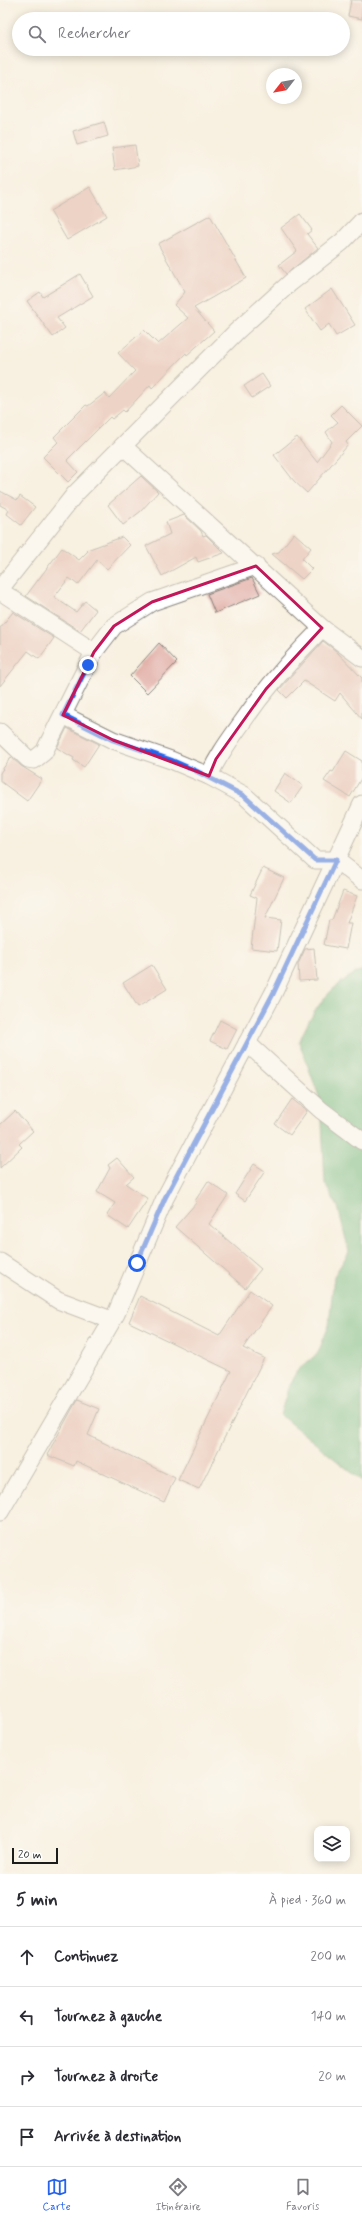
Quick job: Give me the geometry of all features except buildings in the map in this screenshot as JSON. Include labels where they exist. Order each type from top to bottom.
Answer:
[{"type":"street","points":[[94,652],[0,590],[75,494],[237,331],[290,283],[342,242],[362,221]]},
{"type":"street","points":[[123,446],[256,566],[322,628],[362,658]]},
{"type":"street","points":[[0,732],[22,756],[34,760],[44,752],[94,652],[114,626],[152,602],[256,566]]},
{"type":"street","points":[[209,776],[216,759],[266,689],[290,660],[322,628]]},
{"type":"street","points":[[63,715],[113,740],[171,760],[209,776],[244,796],[315,860],[336,860],[362,880]]},
{"type":"street","points":[[0,1512],[111,1320],[116,1314],[165,1198],[273,994],[362,804]]},
{"type":"street","points":[[247,1044],[321,1110],[362,1141]]},
{"type":"street","points":[[0,1262],[58,1300],[111,1320]]},
{"type":"highlighted area","points":[[256,566],[322,628],[266,689],[216,759],[209,776],[113,740],[63,715],[94,652],[114,626],[152,602]]},
{"type":"green space","points":[[362,970],[362,1481],[280,1415],[289,1385],[297,1371],[318,1353],[329,1325],[334,1276],[349,1252],[338,1207],[325,1184],[321,1102],[299,1042],[310,1019],[323,1000],[340,983]]},
{"type":"route","points":[[88,665],[63,715],[113,740],[171,760],[209,776],[244,796],[315,860],[336,860],[273,994],[165,1198],[137,1263]]}]
